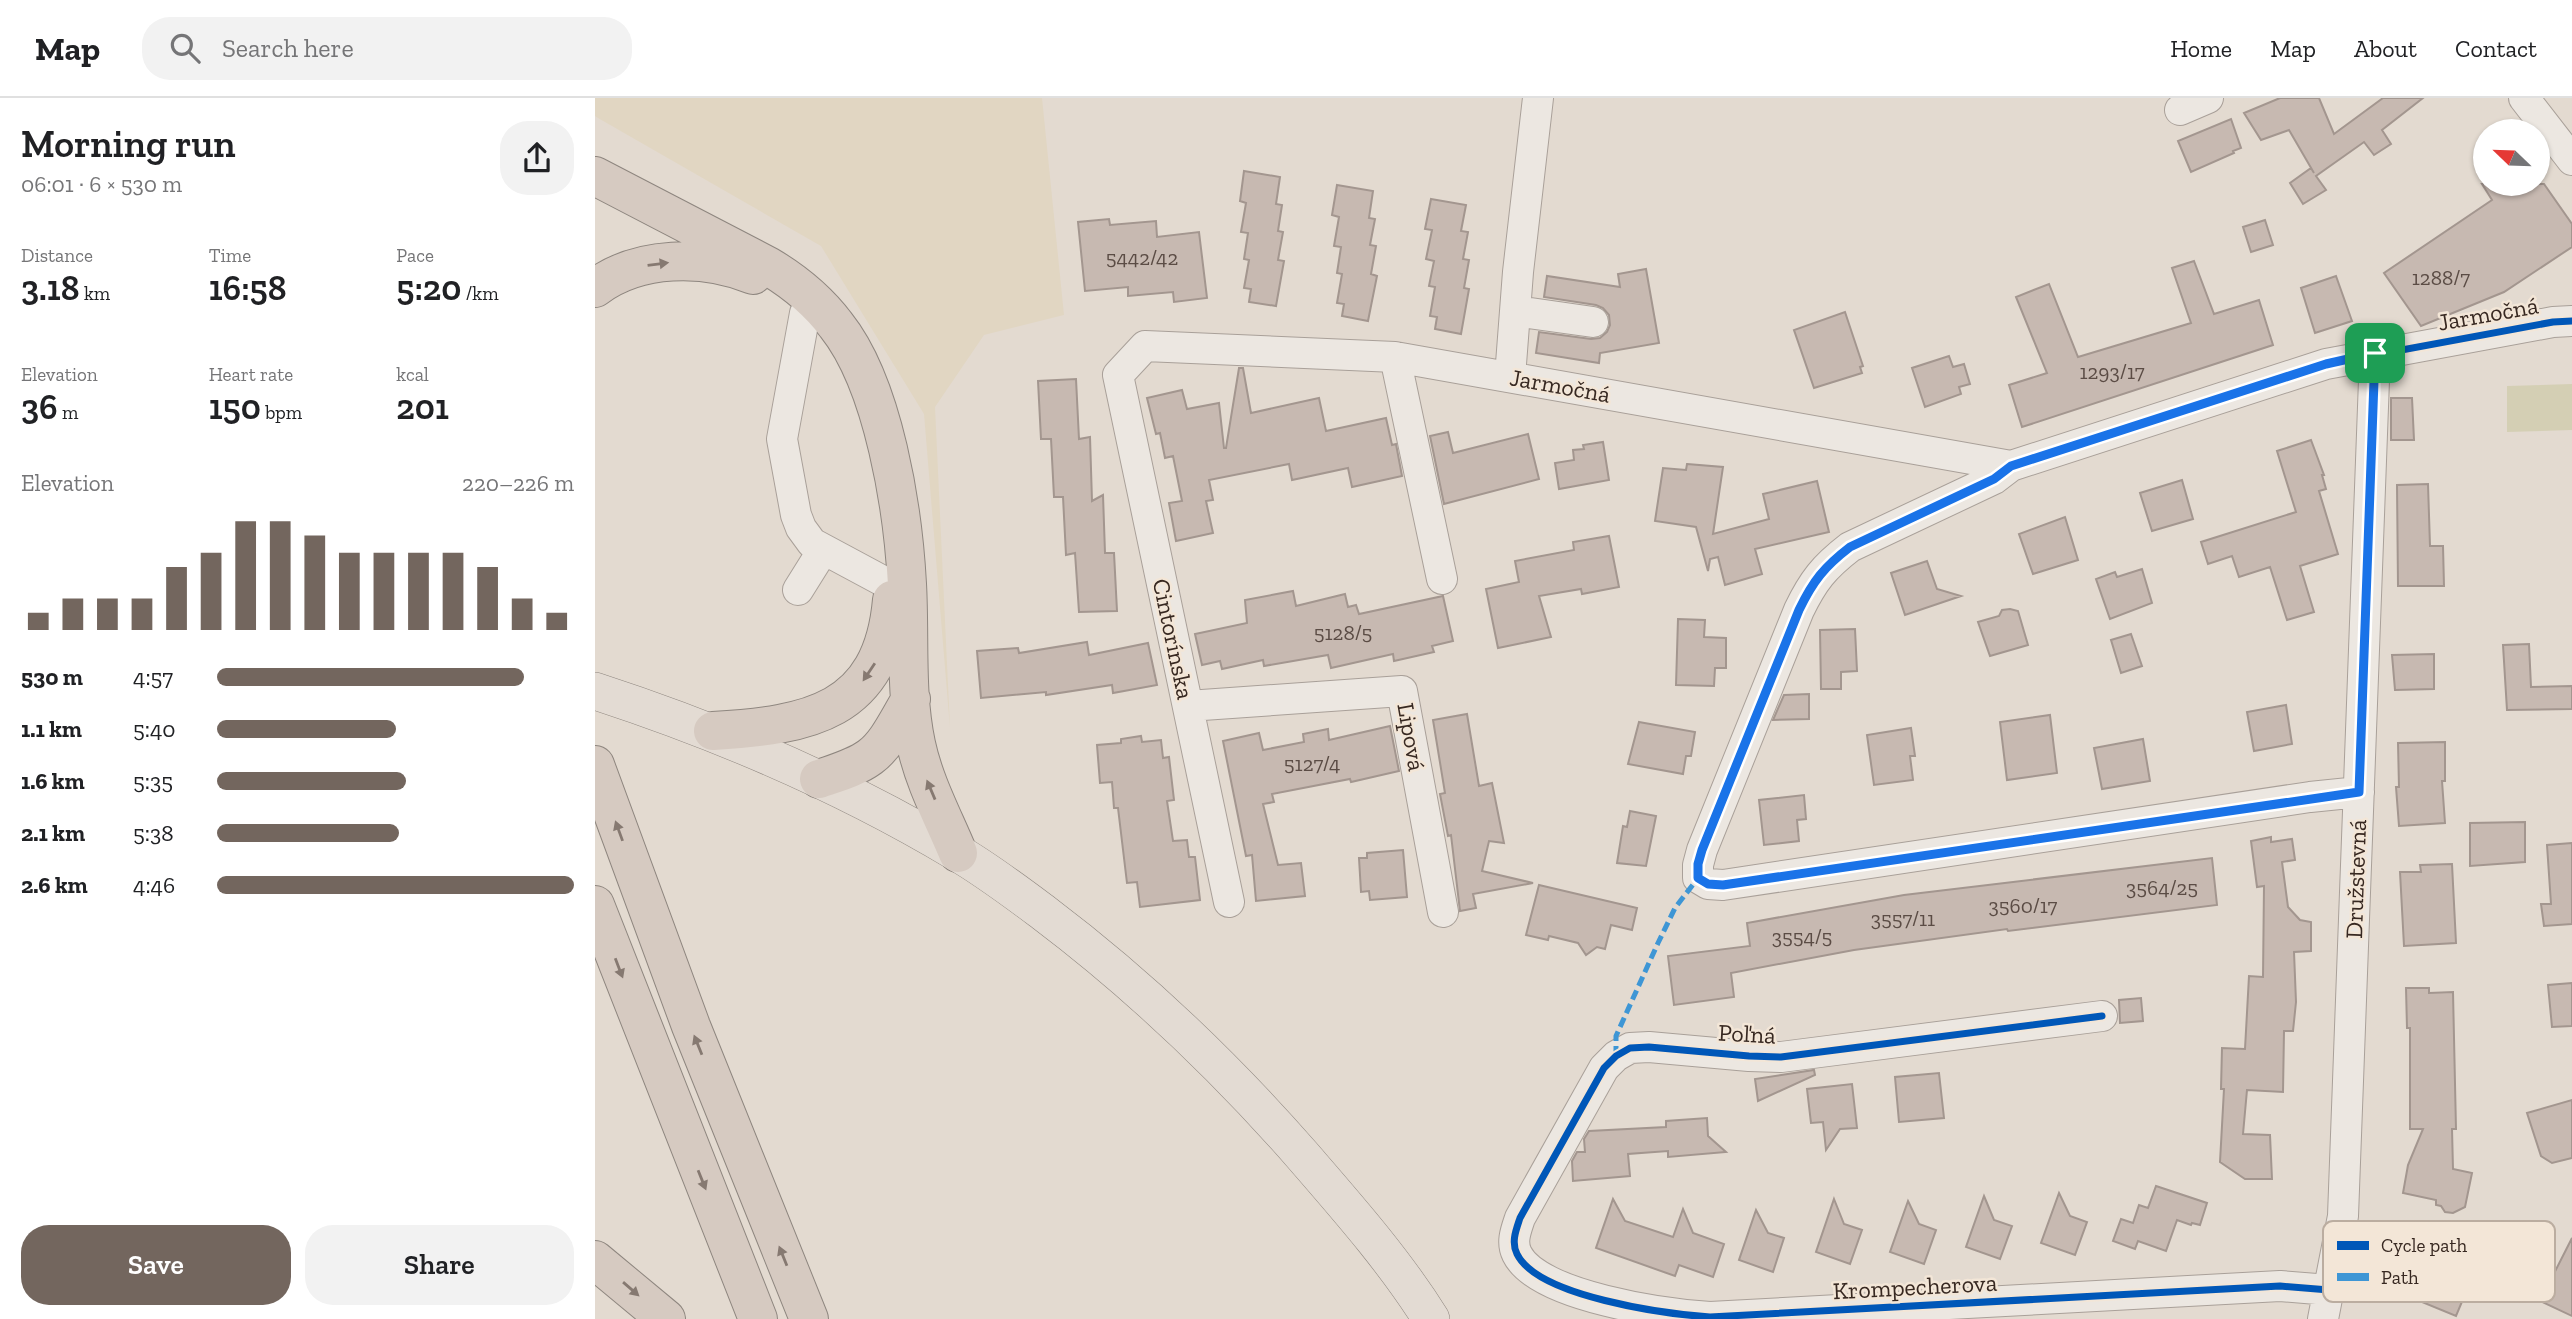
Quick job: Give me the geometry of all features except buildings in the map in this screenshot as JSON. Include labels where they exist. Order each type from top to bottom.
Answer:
[{"type":"highway","points":[[595,176],[777,271],[816,301],[838,327],[870,390],[887,447],[900,508],[916,744],[926,779],[958,853]]},
{"type":"highway","points":[[595,288],[607,279],[649,265],[692,261],[733,267],[785,293],[826,337],[842,363],[857,398],[879,472],[894,587],[891,619],[884,647],[871,671],[854,693],[801,721],[767,728],[713,731]]},
{"type":"highway","points":[[819,779],[870,757],[885,741],[911,699]]},
{"type":"highway","points":[[599,775],[691,1026],[809,1319]]},
{"type":"highway","points":[[595,905],[758,1319]]},
{"type":"highway","points":[[595,1260],[666,1319]]},
{"type":"main road","points":[[595,691],[713,731],[819,779],[958,853],[1076,938],[1191,1038],[1282,1132],[1333,1190],[1431,1319]]},
{"type":"street","points":[[1510,377],[1538,98]]},
{"type":"street","points":[[2180,110],[2208,98]]},
{"type":"street","points":[[2524,98],[2572,160]]},
{"type":"street","points":[[1515,311],[1593,322]]},
{"type":"street","points":[[805,313],[782,439],[796,515],[801,528],[812,543],[809,572],[894,587]]},
{"type":"street","name":"Jarmočná","points":[[2359,792],[1723,885],[1708,884],[1698,878],[1702,850],[1813,582],[1830,562],[1850,547],[1994,479],[2011,466],[2326,364],[2375,353],[2572,321]]},
{"type":"street","name":"Jarmočná","points":[[1118,375],[1145,346],[1395,358],[2011,466]]},
{"type":"street","name":"Družstevná","points":[[2342,1221],[2375,353]]},
{"type":"street","points":[[1395,358],[1442,579]]},
{"type":"street","name":"Cintorínska","points":[[1118,375],[1229,902]]},
{"type":"street","name":"Lipová","points":[[1188,706],[1402,691],[1443,912]]},
{"type":"street","name":"Poľná","points":[[1517,1255],[1513,1237],[1520,1218],[1604,1068],[1616,1056],[1630,1048],[1649,1046],[1749,1056],[1781,1056],[2102,1016]]},
{"type":"street","name":"Krompecherova","points":[[1517,1255],[1532,1270],[1591,1297],[1674,1315],[1710,1317],[2280,1286],[2326,1305]]},
{"type":"shaded area","points":[[595,98],[1042,98],[1064,315],[984,335],[935,407],[950,728],[924,414],[821,246],[598,118],[595,116]]},
{"type":"shaded area","points":[[2572,384],[2572,430],[2507,432],[2507,386]]},
{"type":"marked path","points":[[1616,1056],[1616,1036],[1658,943],[1675,908],[1698,878]]},
{"type":"cycle path","points":[[2359,792],[2310,797],[1723,885],[1708,884],[1698,878],[1702,850],[1799,610],[1820,575],[1850,547],[1994,479],[2011,466],[2326,364],[2553,322],[2572,321]]},
{"type":"cycle path","points":[[2102,1016],[1781,1057],[1649,1047],[1630,1048],[1616,1056],[1604,1068],[1520,1218],[1514,1240],[1515,1250],[1530,1269],[1550,1282],[1576,1292],[1635,1307],[1710,1317],[2280,1286],[2323,1290]]},
{"type":"route","points":[[2375,353],[2359,792],[2310,797],[1723,885],[1708,884],[1698,878],[1702,850],[1799,610],[1813,582],[1830,562],[1850,547],[1994,479],[2011,466],[2326,364],[2375,353]]}]
